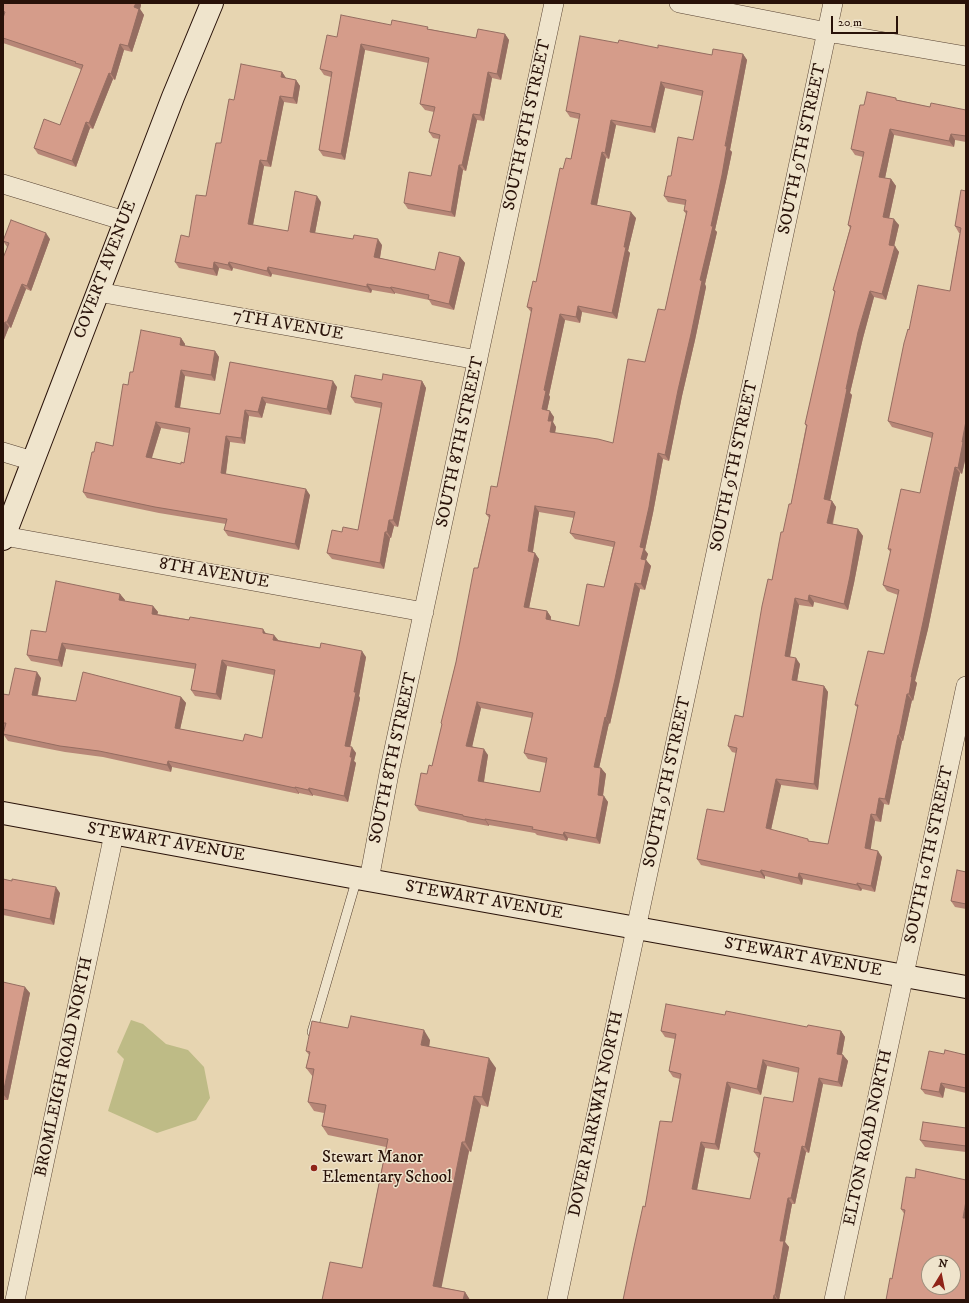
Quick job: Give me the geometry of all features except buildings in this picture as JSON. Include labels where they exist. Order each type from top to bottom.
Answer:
[{"type":"main road","name":"COVERT AVENUE","points":[[3,537],[173,97],[212,3]]},
{"type":"main road","name":"STEWART AVENUE","points":[[3,813],[966,987]]},
{"type":"street","name":"SOUTH 8TH STREET","points":[[363,879],[390,768],[554,3]]},
{"type":"street","points":[[679,3],[828,32],[966,56]]},
{"type":"street","name":"SOUTH 9TH STREET","points":[[636,928],[834,3]]},
{"type":"street","points":[[3,184],[125,221]]},
{"type":"street","name":"7TH AVENUE","points":[[98,292],[478,360]]},
{"type":"street","points":[[3,452],[32,461]]},
{"type":"street","name":"8TH AVENUE","points":[[3,537],[424,612]]},
{"type":"street","name":"SOUTH 10TH STREET","points":[[904,976],[966,686]]},
{"type":"street","name":"BROMLEIGH ROAD NORTH","points":[[15,1300],[114,834]]},
{"type":"street","name":"DOVER PARKWAY NORTH","points":[[557,1300],[636,928]]},
{"type":"street","name":"ELTON ROAD NORTH","points":[[834,1300],[904,976]]},
{"type":"lane","points":[[310,1040],[363,879]]},
{"type":"shaded area","points":[[131,1020],[143,1024],[166,1044],[188,1050],[204,1067],[210,1098],[196,1120],[157,1133],[108,1111],[124,1059],[117,1052]]},
{"type":"place","name":"Stewart Manor Elementary School","points":[[314,1168]]}]
